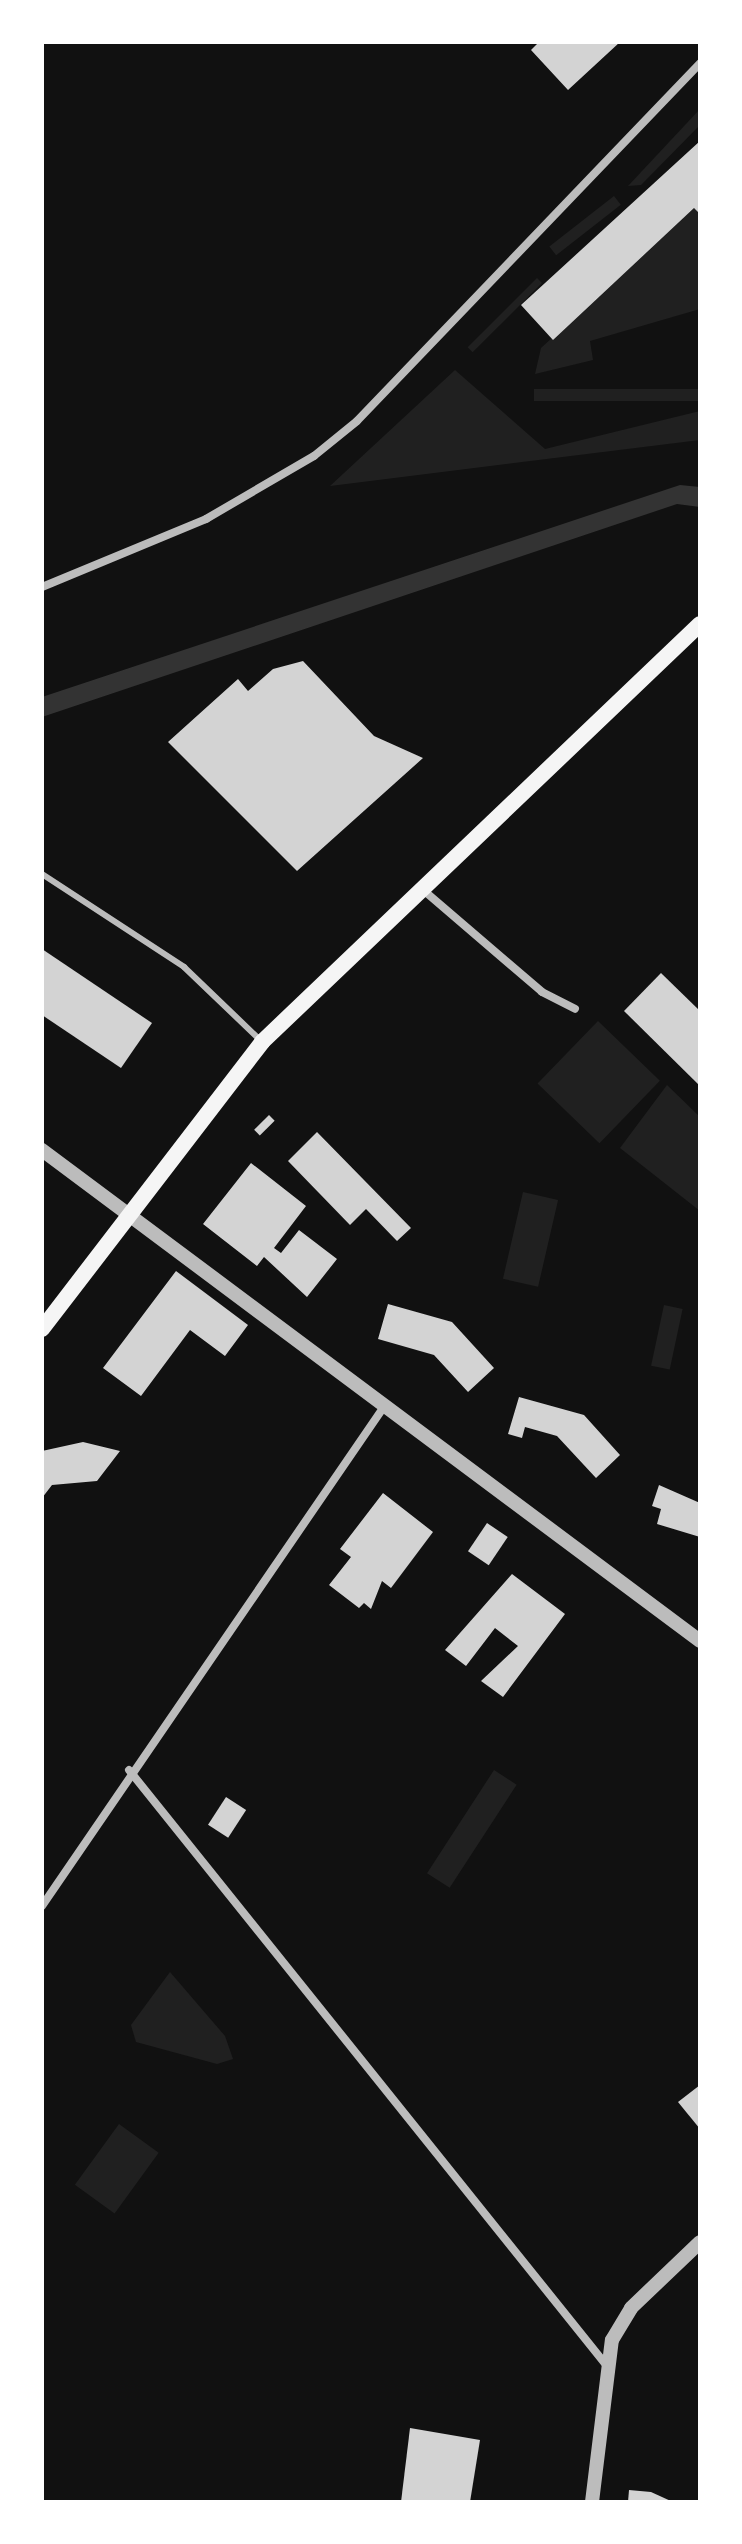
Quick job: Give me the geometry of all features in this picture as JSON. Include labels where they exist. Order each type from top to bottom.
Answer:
[{"type":"main road","points":[[42,1329],[126,1215],[262,1042],[700,624]]},
{"type":"street","points":[[42,587],[206,519],[325,448],[700,63]]},
{"type":"street","points":[[422,889],[542,992],[575,1009]]},
{"type":"street","points":[[42,1150],[700,1641]]},
{"type":"street","points":[[42,1906],[129,1770],[385,1405]]},
{"type":"street","points":[[129,1770],[607,2366]]},
{"type":"street","points":[[592,2502],[607,2366],[621,2322],[700,2242]]},
{"type":"lane","points":[[42,874],[184,967],[262,1042]]},
{"type":"shaded area","points":[[700,109],[700,125],[641,185],[628,186]]},
{"type":"shaded area","points":[[614,196],[621,205],[556,255],[549,246]]},
{"type":"shaded area","points":[[694,208],[700,214],[700,309],[590,341],[593,360],[535,374],[541,348]]},
{"type":"shaded area","points":[[537,278],[542,283],[473,352],[468,347]]},
{"type":"shaded area","points":[[455,370],[545,449],[700,411],[700,440],[330,486]]},
{"type":"shaded area","points":[[534,389],[700,389],[700,401],[534,401]]},
{"type":"shaded area","points":[[680,485],[700,487],[700,507],[677,504],[42,717],[42,697]]},
{"type":"shaded area","points":[[598,1021],[660,1081],[599,1143],[538,1084]]},
{"type":"shaded area","points":[[667,1085],[700,1117],[700,1211],[620,1148]]},
{"type":"shaded area","points":[[523,1192],[558,1200],[538,1287],[503,1279]]},
{"type":"shaded area","points":[[664,1305],[683,1309],[670,1370],[651,1366]]},
{"type":"shaded area","points":[[494,1770],[517,1785],[450,1888],[427,1873]]},
{"type":"shaded area","points":[[170,1972],[225,2036],[233,2059],[217,2064],[136,2042],[131,2025]]},
{"type":"shaded area","points":[[119,2124],[159,2153],[115,2213],[75,2185]]},
{"type":"building","points":[[539,42],[620,42],[568,90],[531,50]]},
{"type":"building","points":[[700,141],[700,214],[694,208],[553,340],[521,305]]},
{"type":"building","points":[[303,661],[374,736],[423,758],[297,871],[168,742],[238,679],[248,691],[273,669]]},
{"type":"building","points":[[42,949],[152,1023],[121,1068],[42,1015]]},
{"type":"building","points":[[661,973],[700,1011],[700,1086],[624,1011]]},
{"type":"building","points":[[269,1115],[275,1121],[260,1136],[254,1130]]},
{"type":"building","points":[[317,1132],[411,1228],[397,1241],[366,1209],[350,1225],[288,1161]]},
{"type":"building","points":[[251,1163],[306,1206],[274,1248],[281,1253],[299,1230],[337,1259],[307,1297],[264,1257],[257,1266],[203,1224]]},
{"type":"building","points":[[176,1271],[248,1325],[225,1356],[190,1330],[141,1396],[103,1368]]},
{"type":"building","points":[[388,1304],[452,1322],[494,1368],[468,1392],[434,1355],[378,1339]]},
{"type":"building","points":[[519,1397],[584,1415],[620,1455],[596,1478],[557,1436],[525,1427],[522,1438],[508,1434]]},
{"type":"building","points":[[83,1442],[120,1451],[97,1481],[52,1485],[42,1498],[42,1451]]},
{"type":"building","points":[[659,1485],[700,1503],[700,1537],[657,1524],[661,1509],[652,1506]]},
{"type":"building","points":[[383,1493],[433,1532],[391,1588],[382,1581],[371,1609],[364,1603],[359,1608],[329,1585],[351,1557],[340,1549]]},
{"type":"building","points":[[487,1523],[508,1537],[489,1565],[468,1551]]},
{"type":"building","points":[[512,1574],[565,1614],[503,1697],[481,1681],[518,1646],[495,1628],[466,1666],[445,1650]]},
{"type":"building","points":[[226,1797],[246,1810],[228,1838],[208,1825]]},
{"type":"building","points":[[700,2085],[700,2129],[678,2102]]},
{"type":"building","points":[[410,2428],[480,2440],[470,2502],[401,2502]]},
{"type":"building","points":[[629,2490],[651,2492],[673,2502],[628,2502]]}]
